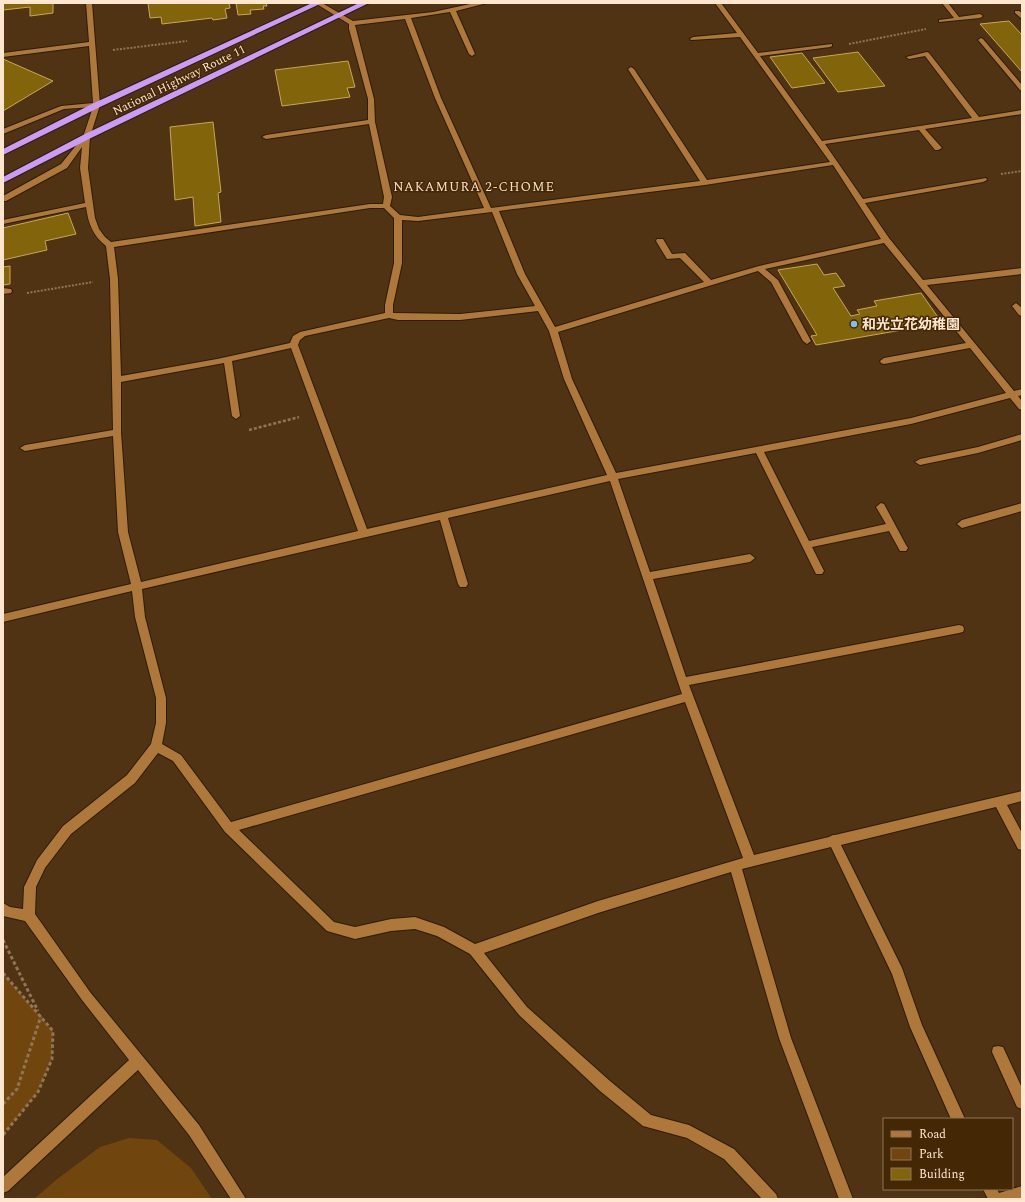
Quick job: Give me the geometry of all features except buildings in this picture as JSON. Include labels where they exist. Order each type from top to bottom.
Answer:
[{"type":"highway","name":"National Highway Route 11","points":[[3,152],[97,105],[318,3]]},
{"type":"highway","name":"National Highway Route 11","points":[[3,180],[86,137],[365,3]]},
{"type":"street","points":[[89,3],[97,105],[86,137],[84,168],[89,204],[95,229],[102,239],[110,245],[341,209],[386,206],[398,217],[418,220],[705,183],[835,163]]},
{"type":"street","points":[[318,3],[352,23],[433,14],[484,3]]},
{"type":"street","points":[[718,3],[835,163],[886,240],[1022,407]]},
{"type":"street","points":[[945,3],[958,19]]},
{"type":"street","points":[[452,9],[472,54]]},
{"type":"street","points":[[1017,12],[1022,17]]},
{"type":"street","points":[[941,21],[980,16]]},
{"type":"street","points":[[407,17],[438,98],[521,274],[553,331],[568,379],[613,476],[688,697],[750,861]]},
{"type":"street","points":[[352,23],[352,29],[371,99],[372,122],[388,197],[386,206]]},
{"type":"street","points":[[693,39],[741,35]]},
{"type":"street","points":[[981,40],[1022,89]]},
{"type":"street","points":[[756,55],[830,45]]},
{"type":"street","points":[[3,55],[92,48]]},
{"type":"street","points":[[909,57],[927,54],[977,119]]},
{"type":"street","points":[[632,69],[705,183]]},
{"type":"street","points":[[3,132],[63,107],[97,105]]},
{"type":"street","points":[[820,143],[1022,112]]},
{"type":"street","points":[[266,137],[372,122]]},
{"type":"street","points":[[921,128],[938,148]]},
{"type":"street","points":[[3,199],[64,166],[86,137]]},
{"type":"street","points":[[861,202],[983,180]]},
{"type":"street","points":[[3,222],[89,204]]},
{"type":"street","points":[[389,315],[389,305],[398,263],[398,217]]},
{"type":"street","points":[[553,331],[759,268],[886,240]]},
{"type":"street","points":[[660,241],[670,257],[682,255],[710,283]]},
{"type":"street","points":[[110,245],[114,279],[117,432],[123,532],[137,587],[140,617],[161,698],[161,723],[156,746],[131,780],[66,830],[41,864],[30,887],[28,916],[86,996],[194,1130],[240,1199]]},
{"type":"street","points":[[759,268],[774,280],[807,341]]},
{"type":"street","points":[[921,283],[1022,271]]},
{"type":"street","points":[[364,533],[294,346],[296,338],[303,334],[389,315],[398,317],[460,317],[540,308]]},
{"type":"street","points":[[884,361],[972,345]]},
{"type":"street","points":[[117,380],[228,360],[294,346]]},
{"type":"street","points":[[228,360],[236,416]]},
{"type":"street","points":[[3,618],[613,476],[911,421],[1022,392]]},
{"type":"street","points":[[25,448],[117,432]]},
{"type":"street","points":[[920,462],[978,450],[1022,437]]},
{"type":"street","points":[[758,449],[819,572]]},
{"type":"street","points":[[881,507],[903,548]]},
{"type":"street","points":[[962,524],[1022,507]]},
{"type":"street","points":[[443,515],[463,584]]},
{"type":"street","points":[[806,546],[891,527]]},
{"type":"street","points":[[648,576],[750,558]]},
{"type":"street","points":[[684,682],[959,629]]},
{"type":"street","points":[[229,828],[688,697]]},
{"type":"street","points":[[156,746],[177,758],[229,828],[331,927],[355,933],[391,925],[415,923],[440,931],[474,950],[524,1011],[605,1086],[648,1121],[689,1132],[729,1154],[771,1199]]},
{"type":"street","points":[[474,950],[598,907],[735,865],[833,840],[1022,796]]},
{"type":"street","points":[[999,801],[1022,845]]},
{"type":"street","points":[[833,840],[898,972],[916,1027],[958,1118]]},
{"type":"street","points":[[735,865],[785,1038],[846,1199]]},
{"type":"street","points":[[3,909],[8,912],[28,916]]},
{"type":"street","points":[[998,1052],[1022,1102]]},
{"type":"street","points":[[3,1186],[139,1060]]},
{"type":"street","points":[[990,1190],[995,1199]]},
{"type":"street","points":[[1001,1199],[1022,1193]]},
{"type":"path","points":[[92,48],[189,40]]},
{"type":"path","points":[[5,291],[13,295],[114,279]]},
{"type":"path","points":[[236,416],[237,434],[318,411]]},
{"type":"path","points":[[3,940],[41,1017],[17,1089],[3,1104]]},
{"type":"path","points":[[3,973],[53,1031],[52,1059],[38,1092],[3,1135]]},
{"type":"green space","points":[[3,973],[53,1031],[52,1059],[38,1092],[3,1135]]},
{"type":"green space","points":[[129,1138],[157,1140],[191,1168],[212,1199],[34,1199],[56,1180],[100,1147]]},
{"type":"place","name":"和光立花幼稚園","points":[[854,324]]},
{"type":"district","name":"NAKAMURA 2-CHOME","points":[[474,186]]}]
